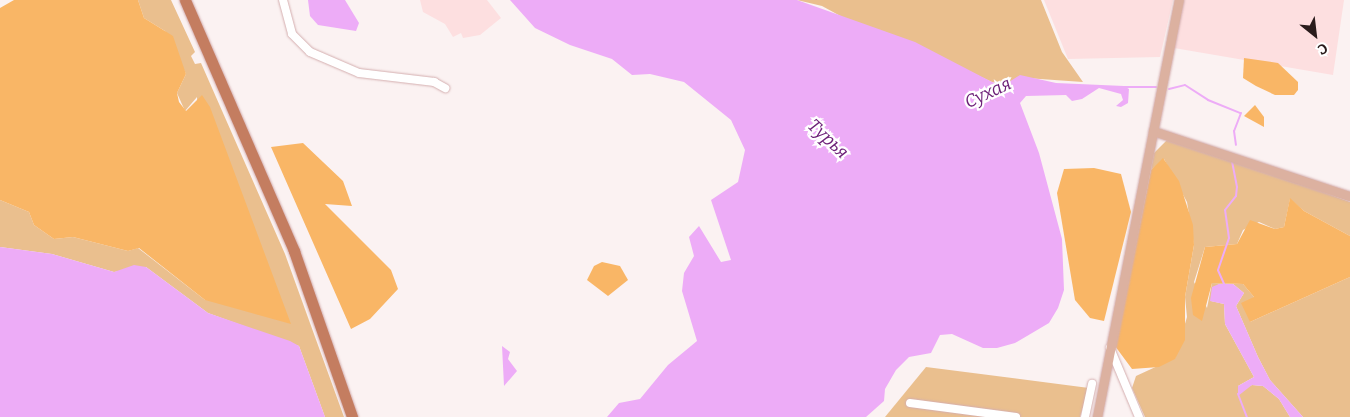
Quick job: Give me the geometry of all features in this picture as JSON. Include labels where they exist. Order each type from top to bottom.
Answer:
[{"type":"highway","points":[[185,0],[294,251],[352,417]]},
{"type":"main road","points":[[1097,417],[1108,344],[1179,0]]},
{"type":"main road","points":[[1153,130],[1350,196]]},
{"type":"street","points":[[283,0],[292,34],[310,52],[359,74],[434,82],[445,88]]},
{"type":"street","points":[[1108,344],[1139,417]]},
{"type":"street","points":[[1085,417],[1092,384]]},
{"type":"street","points":[[910,403],[1016,417]]},
{"type":"shaded area","points":[[14,0],[138,0],[144,18],[173,36],[186,74],[177,93],[179,102],[186,111],[202,95],[210,107],[291,324],[205,300],[139,248],[128,251],[73,237],[54,239],[34,225],[29,212],[0,200],[0,8]]},
{"type":"shaded area","points":[[138,0],[171,0],[195,52],[191,56],[195,64],[201,63],[285,254],[344,417],[325,417],[299,346],[208,313],[146,267],[114,272],[52,254],[0,247],[0,200],[29,212],[34,225],[54,239],[73,237],[128,251],[138,248],[205,300],[197,97],[185,111],[177,93],[186,74],[165,31],[144,18]]},
{"type":"shaded area","points":[[420,0],[487,0],[501,18],[480,35],[463,38],[461,33],[453,37],[445,24],[423,12]]},
{"type":"shaded area","points":[[797,0],[1041,0],[1062,52],[1083,82],[1026,78],[1004,85],[992,82],[892,35],[846,19],[822,6]]},
{"type":"shaded area","points":[[1044,0],[1173,0],[1160,57],[1068,59]]},
{"type":"shaded area","points":[[1184,0],[1344,0],[1333,75],[1174,48]]},
{"type":"shaded area","points":[[1244,58],[1278,63],[1298,82],[1298,90],[1294,95],[1275,95],[1256,86],[1243,78]]},
{"type":"shaded area","points":[[1255,105],[1264,117],[1264,127],[1244,116]]},
{"type":"shaded area","points":[[1167,140],[1230,158],[1350,202],[1350,236],[1304,211],[1290,199],[1284,227],[1275,229],[1259,222],[1243,230],[1237,244],[1205,247],[1194,282],[1207,308],[1212,283],[1243,284],[1254,297],[1250,322],[1350,277],[1350,417],[1303,417],[1270,380],[1258,357],[1236,306],[1244,293],[1233,284],[1219,284],[1211,301],[1224,304],[1225,324],[1254,377],[1238,386],[1241,390],[1252,385],[1263,386],[1279,399],[1290,417],[1145,417],[1132,388],[1136,376],[1175,358],[1187,317],[1185,297],[1194,245],[1187,202],[1164,159],[1151,170],[1154,153]]},
{"type":"shaded area","points":[[303,143],[343,181],[352,206],[325,204],[391,270],[398,289],[370,319],[351,329],[271,147]]},
{"type":"shaded area","points":[[1163,158],[1179,181],[1193,225],[1194,245],[1185,297],[1185,340],[1175,359],[1159,367],[1132,369],[1115,346],[1151,170]]},
{"type":"shaded area","points":[[1094,168],[1121,174],[1131,212],[1104,321],[1090,318],[1075,300],[1057,193],[1064,169]]},
{"type":"shaded area","points":[[1290,198],[1304,211],[1350,236],[1350,277],[1250,322],[1241,303],[1254,297],[1243,284],[1212,283],[1202,321],[1193,315],[1191,298],[1205,247],[1237,244],[1250,220],[1275,229],[1284,227]]},
{"type":"shaded area","points":[[602,262],[620,266],[628,280],[608,296],[587,280],[594,266]]},
{"type":"shaded area","points":[[926,367],[1089,388],[1080,417],[885,417]]},
{"type":"water","points":[[308,0],[345,0],[359,23],[356,31],[318,25],[310,16]]},
{"type":"water","name":"Турья","points":[[510,0],[797,0],[915,42],[992,82],[1004,85],[1020,75],[1056,83],[1124,86],[1129,89],[1128,103],[1121,107],[1116,106],[1123,100],[1121,94],[1099,88],[1082,99],[1072,101],[1066,95],[1026,96],[1020,103],[1039,153],[1062,239],[1064,290],[1058,308],[1049,323],[1015,343],[997,348],[983,348],[952,334],[940,335],[931,353],[909,357],[896,370],[885,389],[884,401],[866,417],[607,417],[619,403],[640,399],[668,365],[697,341],[682,291],[684,273],[694,256],[689,237],[699,226],[721,262],[731,260],[711,200],[738,182],[745,150],[731,120],[684,82],[650,74],[632,75],[612,59],[570,45],[535,28]]},
{"type":"water","points":[[0,247],[52,254],[114,272],[134,265],[146,267],[208,313],[290,341],[299,346],[325,417],[0,417]]},
{"type":"water","points":[[1219,284],[1233,284],[1244,293],[1236,306],[1258,357],[1270,380],[1303,417],[1290,417],[1279,399],[1263,386],[1252,385],[1238,396],[1238,386],[1254,377],[1225,324],[1224,304],[1210,301],[1212,287]]},
{"type":"water","points":[[502,346],[510,352],[508,359],[517,371],[504,386]]},
{"type":"waterway","name":"Сухая","points":[[1169,89],[1185,85],[1208,100],[1241,113],[1234,131],[1236,145]]},
{"type":"waterway","name":"Сухая","points":[[1122,87],[1156,87]]},
{"type":"waterway","name":"Сухая","points":[[1225,286],[1218,270],[1229,238],[1225,210],[1236,196],[1237,187],[1232,161]]},
{"type":"waterway","name":"Сухая","points":[[1238,394],[1247,417]]}]
